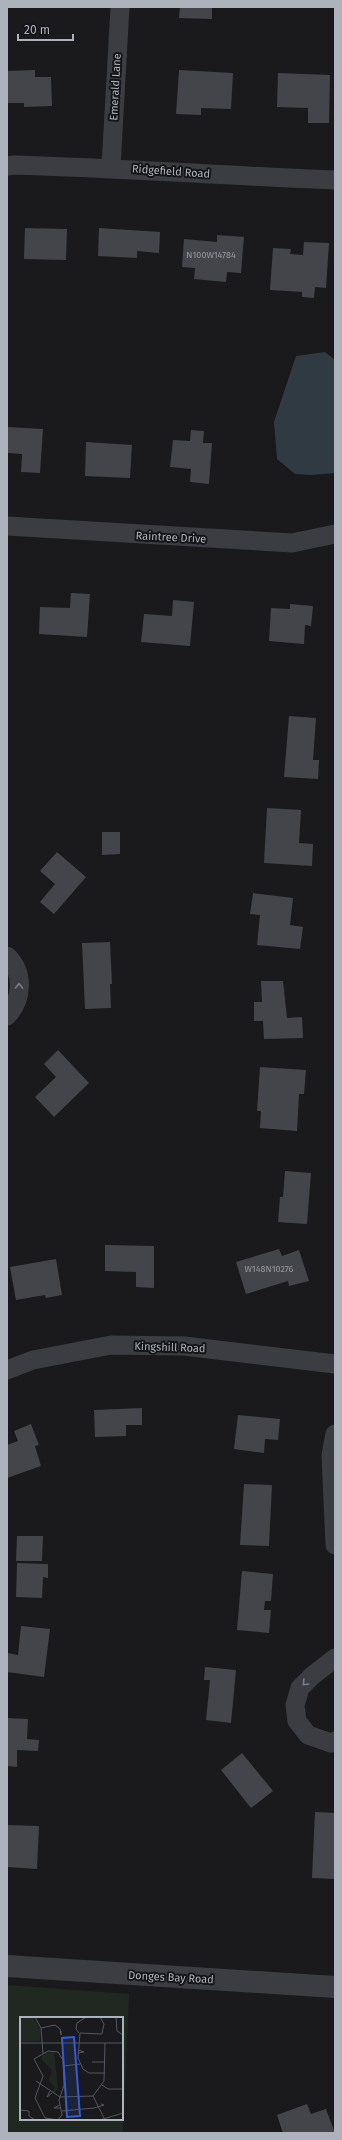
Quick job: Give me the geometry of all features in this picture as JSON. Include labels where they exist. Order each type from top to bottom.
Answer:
[{"type":"street","name":"Emerald Lane","points":[[111,167],[120,7]]},
{"type":"street","name":"Ridgefield Road","points":[[7,166],[14,164],[111,167],[250,177],[335,180]]},
{"type":"street","name":"Raintree Drive","points":[[7,526],[292,543],[335,534]]},
{"type":"street","points":[[7,956],[17,969],[20,983],[19,998],[7,1016]]},
{"type":"street","name":"Kingshill Road","points":[[7,1370],[33,1360],[111,1345],[184,1346],[335,1364]]},
{"type":"street","points":[[335,1434],[331,1455],[335,1545]]},
{"type":"street","points":[[335,1658],[312,1676],[300,1688],[294,1705],[297,1721],[308,1735],[331,1743],[335,1741]]},
{"type":"street","name":"Donges Bay Road","points":[[7,1966],[335,1986]]},
{"type":"shaded area","points":[[325,352],[335,360],[335,473],[311,475],[295,474],[277,459],[274,422],[296,356]]},
{"type":"shaded area","points":[[7,1985],[129,1994],[123,2133],[7,2133]]},
{"type":"building","points":[[180,7],[212,7],[212,19],[179,18]]},
{"type":"building","points":[[35,70],[35,77],[51,77],[52,106],[24,107],[24,103],[7,103],[7,71]]},
{"type":"building","points":[[179,70],[233,73],[231,109],[201,108],[201,115],[176,114]]},
{"type":"building","points":[[278,73],[330,75],[329,123],[308,123],[308,108],[277,107]]},
{"type":"building","points":[[25,228],[67,229],[66,260],[24,259]]},
{"type":"building","points":[[99,228],[160,232],[159,253],[137,251],[137,258],[98,256]]},
{"type":"building","points":[[217,235],[244,237],[241,273],[227,272],[226,282],[194,279],[195,268],[182,267],[184,239],[217,242]]},
{"type":"building","points":[[304,242],[329,243],[326,288],[315,287],[314,298],[302,297],[302,292],[270,290],[273,248],[291,249],[290,254],[303,255]]},
{"type":"building","points":[[7,427],[43,429],[40,473],[21,472],[22,454],[7,453]]},
{"type":"building","points":[[191,430],[204,431],[203,443],[212,443],[209,484],[190,482],[191,469],[170,467],[173,440],[190,441]]},
{"type":"building","points":[[86,442],[132,445],[130,478],[85,476]]},
{"type":"building","points":[[71,593],[90,594],[87,637],[39,634],[40,607],[70,608]]},
{"type":"building","points":[[173,600],[194,602],[190,646],[141,642],[144,614],[172,616]]},
{"type":"building","points":[[290,604],[313,606],[311,626],[305,625],[304,644],[269,641],[271,608],[290,609]]},
{"type":"building","points":[[289,716],[316,718],[313,760],[319,760],[318,779],[284,777]]},
{"type":"building","points":[[267,808],[301,810],[299,843],[313,844],[312,866],[264,863]]},
{"type":"building","points":[[102,832],[120,832],[120,854],[102,855]]},
{"type":"building","points":[[57,852],[86,877],[54,914],[40,902],[55,884],[40,871]]},
{"type":"building","points":[[253,893],[293,898],[290,925],[303,927],[300,949],[257,945],[260,915],[250,914]]},
{"type":"building","points":[[110,942],[112,984],[110,984],[111,1008],[85,1009],[82,943]]},
{"type":"building","points":[[261,981],[283,981],[287,1018],[302,1017],[303,1038],[264,1039],[263,1021],[254,1021],[254,1002],[262,1002]]},
{"type":"building","points":[[58,1050],[89,1083],[54,1117],[35,1097],[56,1077],[44,1064]]},
{"type":"building","points":[[260,1067],[306,1070],[304,1094],[299,1094],[297,1131],[260,1128],[261,1111],[257,1111]]},
{"type":"building","points":[[285,1171],[311,1173],[307,1224],[278,1222],[280,1197],[283,1197]]},
{"type":"building","points":[[105,1245],[154,1246],[154,1288],[136,1287],[136,1272],[105,1271]]},
{"type":"building","points":[[279,1249],[282,1256],[299,1250],[309,1281],[289,1286],[288,1281],[246,1294],[236,1262]]},
{"type":"building","points":[[56,1259],[62,1295],[46,1298],[45,1295],[16,1300],[10,1267]]},
{"type":"building","points":[[142,1408],[142,1425],[126,1425],[126,1436],[95,1437],[94,1410]]},
{"type":"building","points":[[238,1415],[280,1419],[278,1440],[265,1439],[264,1453],[234,1449]]},
{"type":"building","points":[[31,1424],[39,1445],[35,1446],[41,1466],[7,1478],[7,1445],[18,1441],[14,1431]]},
{"type":"building","points":[[244,1484],[272,1485],[269,1546],[240,1545]]},
{"type":"building","points":[[17,1536],[43,1536],[42,1561],[16,1561]]},
{"type":"building","points":[[17,1563],[48,1564],[48,1578],[43,1577],[42,1598],[16,1597]]},
{"type":"building","points":[[242,1571],[273,1574],[271,1601],[265,1601],[264,1610],[271,1610],[269,1633],[237,1630]]},
{"type":"building","points":[[21,1626],[50,1629],[44,1677],[7,1672],[7,1653],[18,1655]]},
{"type":"building","points":[[205,1667],[236,1670],[231,1723],[206,1720],[210,1680],[204,1680]]},
{"type":"building","points":[[7,1718],[28,1719],[27,1739],[39,1740],[38,1751],[17,1750],[17,1767],[7,1766]]},
{"type":"building","points":[[242,1753],[273,1791],[251,1808],[221,1770]]},
{"type":"building","points":[[315,1812],[335,1813],[335,1879],[312,1878]]},
{"type":"building","points":[[7,1825],[39,1826],[37,1869],[7,1867]]},
{"type":"building","points":[[307,2104],[311,2114],[326,2109],[335,2133],[283,2133],[277,2115]]}]
